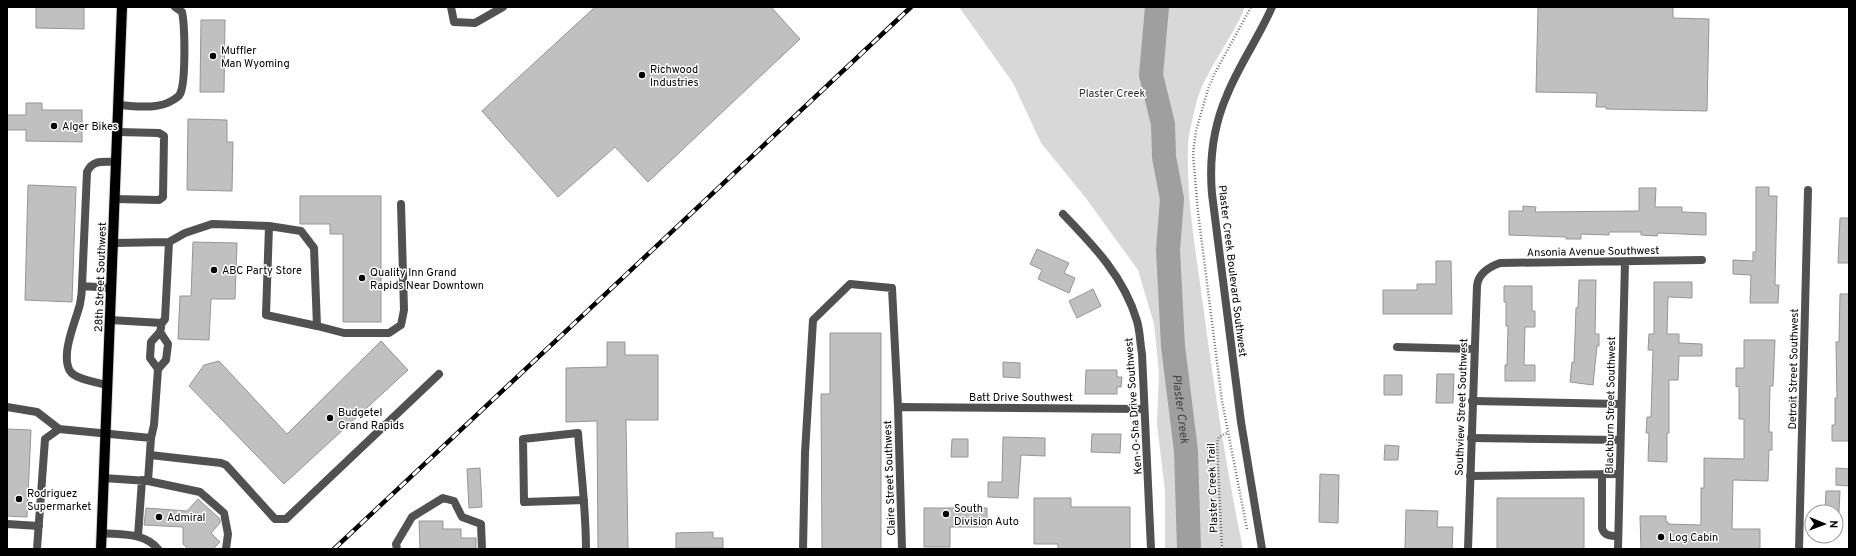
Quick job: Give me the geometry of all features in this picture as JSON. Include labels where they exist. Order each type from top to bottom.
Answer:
[{"type":"main road","name":"28th Street Southwest","points":[[101,549],[122,7]]},
{"type":"street","points":[[119,105],[155,106],[173,100],[180,94],[183,84],[184,24],[182,12],[175,7]]},
{"type":"street","points":[[451,7],[454,22],[475,23],[503,7]]},
{"type":"street","name":"Plaster Creek Boulevard Southwest","points":[[1262,549],[1241,422],[1212,194],[1210,160],[1216,123],[1227,94],[1272,7]]},
{"type":"street","points":[[115,199],[159,200],[163,197],[164,136],[159,133],[118,132]]},
{"type":"street","points":[[107,385],[77,376],[70,371],[68,361],[70,335],[80,305],[82,286],[87,172],[90,166],[95,163],[117,162]]},
{"type":"street","name":"Detroit Street Southwest","points":[[1799,549],[1808,190]]},
{"type":"street","points":[[269,226],[266,315],[344,333],[389,333],[401,325],[404,310],[401,204]]},
{"type":"street","name":"Ken-O-Sha Drive Southwest","points":[[1063,214],[1101,255],[1120,282],[1138,323],[1142,354],[1151,549]]},
{"type":"street","points":[[114,243],[169,242],[185,233],[212,224],[269,226],[301,231],[314,248],[317,326]]},
{"type":"street","points":[[158,369],[150,358],[151,342],[160,332],[162,323],[165,319],[169,242]]},
{"type":"street","name":"Ansonia Avenue Southwest","points":[[1486,270],[1500,263],[1702,260]]},
{"type":"street","name":"Blackburn Street Southwest","points":[[1618,549],[1620,404],[1625,262]]},
{"type":"street","name":"Southview Street Southwest","points":[[1468,549],[1477,280],[1486,270]]},
{"type":"street","name":"Claire Street Southwest","points":[[803,549],[805,453],[813,320],[850,284],[892,288],[898,407],[902,549]]},
{"type":"street","points":[[82,286],[112,288]]},
{"type":"street","points":[[110,320],[162,323]]},
{"type":"street","points":[[138,536],[154,425],[158,369],[166,360],[168,344],[160,332]]},
{"type":"street","points":[[1397,347],[1474,349]]},
{"type":"street","points":[[150,455],[221,462],[226,465],[275,518],[280,520],[286,519],[439,374]]},
{"type":"street","points":[[1472,401],[1620,404]]},
{"type":"street","points":[[7,407],[37,412],[59,429],[151,438]]},
{"type":"street","name":"Batt Drive Southwest","points":[[898,407],[1144,408]]},
{"type":"street","points":[[38,549],[45,439],[59,429]]},
{"type":"street","points":[[584,500],[524,502],[523,438],[578,434],[584,500],[586,549]]},
{"type":"street","points":[[1471,438],[1620,440]]},
{"type":"street","points":[[1602,474],[1602,528],[1606,534],[1618,536]]},
{"type":"street","points":[[1470,476],[1619,474]]},
{"type":"street","points":[[103,478],[145,481],[200,492],[224,513],[228,534],[226,549]]},
{"type":"street","points":[[396,549],[396,544],[412,517],[443,498],[454,501],[462,517],[481,524],[482,549]]},
{"type":"street","points":[[7,524],[39,526]]},
{"type":"street","points":[[101,533],[138,536],[153,544],[158,549]]},
{"type":"path","name":"Plaster Creek Trail","points":[[1222,549],[1217,443],[1218,437],[1227,433]]},
{"type":"green space","name":"Plaster Creek","points":[[959,7],[1245,7],[1200,92],[1196,104],[1188,145],[1192,225],[1226,457],[1243,549],[1165,549],[1165,491],[1157,424],[1159,373],[1154,324],[1138,270],[1085,197],[1041,143],[1013,83]]},
{"type":"building","points":[[36,7],[84,7],[84,29],[36,28]]},
{"type":"building","name":"Richwood Industries","points":[[595,7],[771,7],[800,39],[648,182],[615,147],[558,197],[482,111]]},
{"type":"building","points":[[1538,7],[1673,7],[1673,18],[1709,19],[1707,111],[1606,109],[1606,107],[1596,107],[1597,93],[1536,92]]},
{"type":"building","name":"Muffler Man Wyoming","points":[[201,20],[225,20],[224,92],[200,92]]},
{"type":"building","name":"Alger Bikes","points":[[26,103],[42,103],[42,110],[82,110],[82,142],[26,141],[26,130],[7,130],[7,115],[26,115]]},
{"type":"building","points":[[188,119],[227,120],[227,142],[233,142],[232,191],[187,190]]},
{"type":"building","points":[[28,185],[76,187],[72,302],[25,300]]},
{"type":"building","points":[[1756,187],[1769,187],[1769,196],[1777,196],[1775,285],[1779,285],[1778,303],[1750,303],[1751,275],[1733,274],[1733,260],[1753,261],[1753,252],[1756,252]]},
{"type":"building","points":[[1639,188],[1656,188],[1655,207],[1682,207],[1682,212],[1706,213],[1706,235],[1658,233],[1657,236],[1641,235],[1641,232],[1609,232],[1609,235],[1581,234],[1581,239],[1566,239],[1566,237],[1509,235],[1509,211],[1523,211],[1523,206],[1536,207],[1535,212],[1639,211]]},
{"type":"building","name":"Quality Inn Grand Rapids Near Downtown","points":[[300,196],[381,196],[381,322],[343,322],[343,234],[330,234],[330,224],[300,224]]},
{"type":"building","points":[[1840,218],[1849,218],[1849,263],[1838,263]]},
{"type":"building","name":"ABC Party Store","points":[[193,242],[237,243],[235,299],[211,299],[209,340],[178,339],[180,296],[191,296]]},
{"type":"building","points":[[1037,249],[1069,263],[1064,273],[1075,278],[1069,293],[1038,279],[1042,270],[1030,264]]},
{"type":"building","points":[[1436,261],[1451,261],[1452,314],[1383,314],[1383,290],[1417,290],[1417,284],[1436,284]]},
{"type":"building","points":[[1579,280],[1596,280],[1595,334],[1599,334],[1599,346],[1597,346],[1593,385],[1570,382],[1572,362],[1574,363],[1576,308],[1578,308]]},
{"type":"building","points":[[1654,282],[1692,282],[1692,298],[1668,297],[1667,334],[1679,334],[1679,343],[1702,344],[1702,356],[1679,356],[1678,380],[1669,380],[1669,433],[1667,433],[1667,462],[1648,461],[1649,433],[1646,433],[1647,417],[1651,417],[1653,350],[1648,350],[1649,334],[1654,334]]},
{"type":"building","points":[[1504,286],[1532,286],[1532,311],[1535,311],[1535,327],[1525,327],[1524,365],[1535,365],[1535,381],[1505,381],[1508,326],[1506,326]]},
{"type":"building","points":[[1093,289],[1101,306],[1077,318],[1069,301]]},
{"type":"building","points":[[1840,294],[1849,294],[1849,441],[1832,441],[1832,425],[1835,425],[1835,398],[1837,398],[1836,342],[1839,342]]},
{"type":"building","points":[[830,333],[881,333],[881,549],[822,549],[821,394],[830,394]]},
{"type":"building","points":[[1744,340],[1775,340],[1773,386],[1770,386],[1769,432],[1772,432],[1772,450],[1769,450],[1768,481],[1733,480],[1732,529],[1760,529],[1760,549],[1641,549],[1640,516],[1666,516],[1666,522],[1668,522],[1668,524],[1701,525],[1701,488],[1704,488],[1704,458],[1744,459],[1744,419],[1739,419],[1739,386],[1736,387],[1736,368],[1744,368]]},
{"type":"building","name":"Budgetel Grand Rapids","points":[[381,341],[408,370],[284,484],[189,386],[204,365],[219,361],[287,434]]},
{"type":"building","points":[[607,342],[625,342],[625,355],[658,355],[658,420],[626,420],[628,549],[598,549],[597,421],[566,422],[566,368],[607,367]]},
{"type":"building","points":[[1003,362],[1020,363],[1020,378],[1003,377]]},
{"type":"building","points":[[1086,370],[1117,370],[1117,377],[1122,377],[1121,387],[1117,387],[1117,394],[1085,394]]},
{"type":"building","points":[[1437,374],[1454,374],[1453,403],[1436,403]]},
{"type":"building","points":[[1384,375],[1402,375],[1402,395],[1384,395]]},
{"type":"building","points":[[7,429],[31,430],[27,517],[7,516]]},
{"type":"building","points":[[1092,434],[1121,434],[1120,453],[1091,452]]},
{"type":"building","points":[[1003,437],[1045,438],[1045,456],[1021,455],[1018,498],[988,497],[988,482],[1002,482]]},
{"type":"building","points":[[952,439],[968,439],[968,457],[951,457]]},
{"type":"building","points":[[1385,445],[1399,446],[1398,460],[1384,460]]},
{"type":"building","points":[[480,468],[482,507],[469,508],[467,469]]},
{"type":"building","points":[[1836,468],[1849,469],[1849,486],[1836,485]]},
{"type":"building","points":[[1320,474],[1339,475],[1338,523],[1319,522]]},
{"type":"building","points":[[1826,491],[1840,491],[1839,504],[1825,504]]},
{"type":"building","points":[[1034,498],[1071,498],[1071,507],[1130,507],[1130,549],[1058,549],[1058,544],[1034,544]]},
{"type":"building","points":[[1497,498],[1584,498],[1584,549],[1497,549]]},
{"type":"building","points":[[198,499],[220,519],[220,523],[211,533],[220,542],[213,549],[188,549],[183,544],[183,527],[144,525],[146,508],[187,511]]},
{"type":"building","points":[[924,508],[987,508],[987,527],[950,527],[950,547],[924,547]]},
{"type":"building","points":[[1406,510],[1438,511],[1437,527],[1453,527],[1452,549],[1405,549]]},
{"type":"building","points":[[419,521],[443,521],[443,529],[461,529],[461,538],[476,538],[476,549],[420,549]]},
{"type":"building","points":[[713,532],[713,538],[723,538],[723,548],[676,548],[676,533]]},
{"type":"waterway","name":"Plaster Creek","points":[[1157,7],[1151,75],[1163,124],[1164,157],[1172,199],[1168,250],[1173,346],[1186,451],[1189,549]]},
{"type":"railway","points":[[334,549],[911,7]]},
{"type":"place","name":"Muffler Man Wyoming","points":[[213,56]]},
{"type":"place","name":"Richwood Industries","points":[[642,75]]},
{"type":"place","name":"Alger Bikes","points":[[54,126]]},
{"type":"place","name":"ABC Party Store","points":[[214,270]]},
{"type":"place","name":"Quality Inn Grand Rapids Near Downtown","points":[[362,278]]},
{"type":"place","name":"Budgetel Grand Rapids","points":[[330,418]]},
{"type":"place","name":"Rodriguez Supermarket","points":[[19,499]]},
{"type":"place","name":"South Division Auto","points":[[946,514]]},
{"type":"place","name":"Admiral","points":[[159,517]]},
{"type":"place","name":"Log Cabin","points":[[1661,537]]}]
